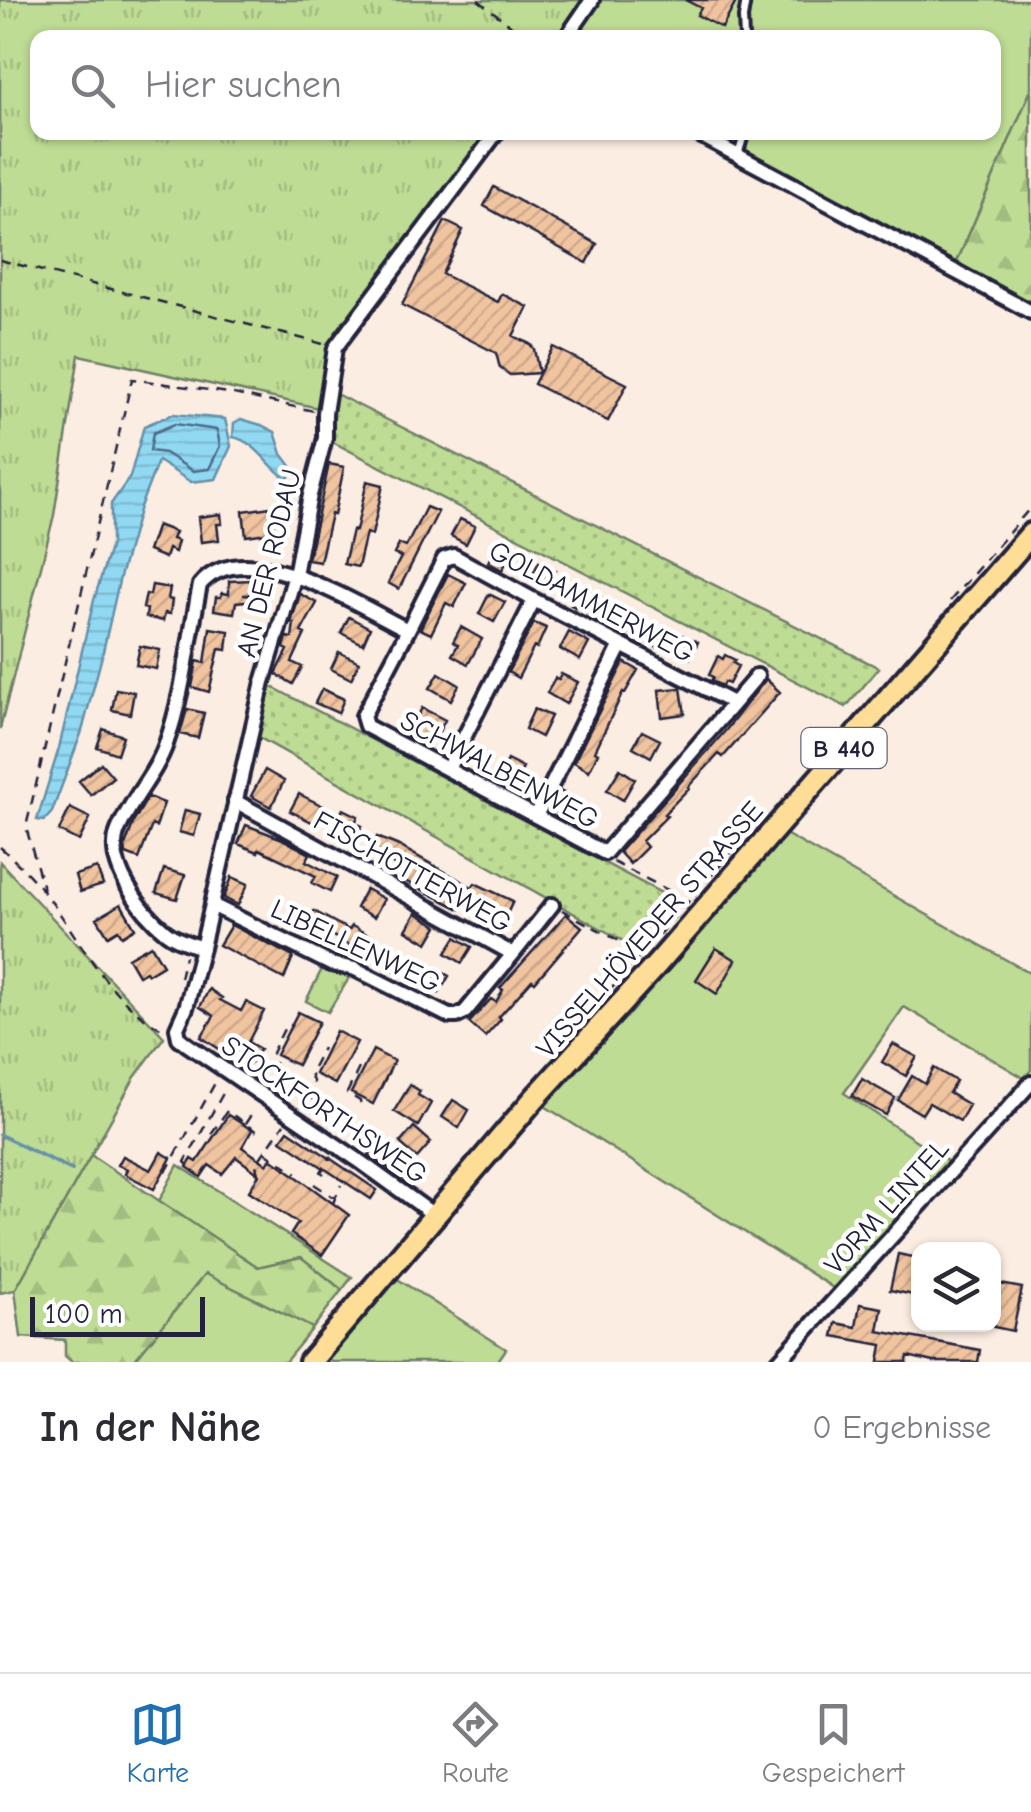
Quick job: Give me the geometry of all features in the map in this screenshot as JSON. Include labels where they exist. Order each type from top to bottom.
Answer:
[{"type":"main road","name":"VISSELHÖVEDER STRASSE","points":[[310,1362],[434,1215],[1031,534]]},
{"type":"street","points":[[571,30],[592,0]]},
{"type":"street","name":"AN DER RODAU","points":[[177,1033],[202,948],[263,682],[296,575],[310,495],[326,438],[325,413],[335,348],[491,140]]},
{"type":"street","points":[[709,140],[1031,312]]},
{"type":"street","name":"GOLDAMMERWEG","points":[[408,630],[444,559],[454,556],[734,703]]},
{"type":"street","points":[[202,948],[168,934],[145,911],[132,894],[114,855],[116,835],[164,748],[178,703],[200,585],[219,570],[264,566],[296,575],[408,630]]},
{"type":"street","points":[[448,768],[534,600]]},
{"type":"street","name":"SCHWALBENWEG","points":[[408,630],[363,716],[366,726],[605,853]]},
{"type":"street","points":[[536,816],[621,645]]},
{"type":"street","points":[[605,853],[757,676]]},
{"type":"street","name":"FISCHOTTERWEG","points":[[234,802],[513,954],[552,906]]},
{"type":"street","name":"LIBELLENWEG","points":[[212,906],[331,964],[355,969],[452,1016],[465,1012],[513,954]]},
{"type":"street","name":"STOCKFORTHSWEG","points":[[177,1033],[188,1046],[434,1215]]},
{"type":"street","name":"VORM LINTEL","points":[[778,1362],[1031,1084]]},
{"type":"lane","points":[[744,30],[746,0]]},
{"type":"lane","points":[[738,156],[743,140]]},
{"type":"path","points":[[478,0],[517,30]]},
{"type":"path","points":[[0,260],[335,348]]},
{"type":"path","points":[[44,892],[26,828],[132,378],[325,413]]},
{"type":"path","points":[[0,847],[44,892],[118,996],[153,1024],[177,1033]]},
{"type":"path","points":[[552,906],[623,943],[636,942],[668,900],[668,890],[609,860],[605,853]]},
{"type":"path","points":[[636,942],[643,951]]},
{"type":"path","points":[[274,1072],[272,1053],[284,1033]]},
{"type":"path","points":[[311,1100],[315,1087],[310,1073],[323,1048]]},
{"type":"path","points":[[359,1072],[347,1093],[360,1101],[361,1109]]},
{"type":"path","points":[[166,1172],[215,1083]]},
{"type":"path","points":[[188,1164],[185,1162],[229,1083]]},
{"type":"path","points":[[245,1124],[255,1109]]},
{"type":"path","points":[[204,1128],[213,1135],[226,1111],[257,1132],[259,1129]]},
{"type":"path","points":[[258,1175],[256,1165],[285,1123]]},
{"type":"path","points":[[265,1152],[297,1174]]},
{"type":"path","points":[[324,1174],[321,1172],[332,1154]]},
{"type":"path","points":[[314,1184],[334,1200],[340,1185]]},
{"type":"green space","points":[[0,0],[584,0],[564,30],[30,30],[30,140],[488,140],[334,347],[323,409],[79,355],[54,515],[0,729]]},
{"type":"green space","points":[[596,0],[1031,0],[1031,90],[957,262],[721,140],[1001,140],[1001,30],[576,30]]},
{"type":"green space","points":[[1031,90],[1031,305],[957,262]]},
{"type":"green space","points":[[328,390],[879,668],[846,707],[325,438]]},
{"type":"green space","points":[[263,682],[663,894],[625,942],[251,733]]},
{"type":"green space","points":[[775,828],[1031,974],[1031,1070],[1024,1078],[904,1007],[844,1093],[947,1161],[835,1289],[543,1105],[658,963]]},
{"type":"green space","points":[[0,862],[164,1037],[135,1077],[15,1290],[0,1293]]},
{"type":"green space","points":[[322,969],[351,975],[328,1012],[306,1001]]},
{"type":"green space","points":[[91,1155],[258,1267],[301,1257],[342,1290],[313,1328],[205,1274],[133,1362],[72,1362],[65,1356],[65,1340],[21,1337],[15,1290]]},
{"type":"green space","points":[[178,1165],[352,1277],[342,1290],[301,1257],[258,1267],[159,1201]]},
{"type":"green space","points":[[205,1273],[313,1328],[285,1362],[133,1362]]},
{"type":"green space","points":[[396,1278],[506,1349],[497,1362],[327,1359]]},
{"type":"water","points":[[173,414],[225,419],[231,446],[216,479],[191,482],[158,461],[120,577],[82,731],[52,812],[44,821],[37,820],[111,544],[111,504],[130,477],[144,426]]},
{"type":"water","points":[[241,419],[275,432],[282,454],[294,470],[287,479],[256,449],[233,437],[234,423]]},
{"type":"building","points":[[685,0],[737,0],[722,28],[697,15],[701,8]]},
{"type":"building","points":[[494,187],[597,244],[587,263],[484,206]]},
{"type":"building","points":[[445,221],[463,230],[442,274],[498,302],[502,294],[528,307],[513,336],[534,349],[539,373],[510,375],[500,368],[496,353],[402,305]]},
{"type":"building","points":[[553,347],[627,384],[608,421],[534,384]]},
{"type":"building","points":[[329,464],[344,467],[320,562],[308,560]]},
{"type":"building","points":[[367,481],[383,485],[372,535],[366,533],[358,567],[344,564]]},
{"type":"building","points":[[271,507],[274,532],[246,536],[243,511]]},
{"type":"building","points":[[426,507],[438,512],[399,589],[388,583],[401,557],[394,554],[399,544],[406,547]]},
{"type":"building","points":[[221,514],[222,524],[217,524],[219,540],[201,542],[198,517]]},
{"type":"building","points":[[460,519],[475,526],[466,544],[451,536]]},
{"type":"building","points":[[157,525],[175,532],[172,539],[178,541],[175,552],[168,549],[165,558],[148,551]]},
{"type":"building","points":[[497,545],[512,553],[502,570],[488,562]]},
{"type":"building","points":[[539,562],[555,571],[545,588],[530,579]]},
{"type":"building","points":[[448,574],[466,583],[454,607],[446,603],[431,634],[420,629]]},
{"type":"building","points":[[253,580],[249,595],[243,595],[255,596],[255,600],[236,602],[234,613],[214,610],[216,597],[229,594],[229,581]]},
{"type":"building","points":[[152,585],[170,588],[170,614],[165,613],[163,621],[146,617],[147,609],[143,608]]},
{"type":"building","points":[[580,586],[648,624],[680,639],[682,635],[698,642],[690,658],[662,645],[660,649],[571,605]]},
{"type":"building","points":[[300,594],[317,603],[301,632],[305,634],[292,662],[302,667],[293,684],[276,674],[288,650],[284,648],[287,637],[292,638],[291,623]]},
{"type":"building","points":[[489,594],[505,602],[494,622],[479,614]]},
{"type":"building","points":[[349,617],[370,628],[363,644],[341,633]]},
{"type":"building","points":[[534,623],[546,628],[518,678],[508,672]]},
{"type":"building","points":[[461,627],[482,639],[468,664],[452,655],[458,645],[453,642]]},
{"type":"building","points":[[210,628],[229,631],[227,650],[219,649],[209,692],[192,687],[197,661],[205,663]]},
{"type":"building","points":[[569,632],[589,643],[580,660],[560,649]]},
{"type":"building","points":[[140,646],[160,650],[156,669],[136,665]]},
{"type":"building","points":[[339,652],[359,662],[351,679],[331,669]]},
{"type":"building","points":[[725,655],[738,666],[729,684],[724,682],[722,686],[711,681],[713,677],[709,675],[718,656],[723,659]]},
{"type":"building","points":[[624,662],[638,670],[623,692],[589,771],[574,762]]},
{"type":"building","points":[[439,673],[459,685],[451,700],[430,688]]},
{"type":"building","points":[[561,674],[578,682],[566,704],[547,693]]},
{"type":"building","points":[[766,679],[780,692],[723,757],[719,754],[664,814],[667,816],[642,841],[647,847],[630,864],[619,852]]},
{"type":"building","points":[[681,688],[685,714],[662,717],[659,690]]},
{"type":"building","points":[[116,689],[134,692],[130,714],[112,710]]},
{"type":"building","points":[[322,689],[344,699],[338,713],[315,703]]},
{"type":"building","points":[[422,708],[445,720],[436,737],[428,732],[422,744],[407,737]]},
{"type":"building","points":[[187,709],[204,713],[198,738],[180,734]]},
{"type":"building","points":[[534,709],[551,716],[541,737],[525,729]]},
{"type":"building","points":[[103,729],[123,736],[117,754],[97,747]]},
{"type":"building","points":[[642,731],[660,740],[651,757],[633,747]]},
{"type":"building","points":[[507,760],[523,768],[513,788],[497,779]]},
{"type":"building","points":[[101,763],[113,777],[91,795],[79,781]]},
{"type":"building","points":[[620,769],[635,779],[623,800],[607,790]]},
{"type":"building","points":[[265,770],[284,781],[271,807],[251,796]]},
{"type":"building","points":[[560,791],[574,798],[564,816],[550,809]]},
{"type":"building","points":[[299,794],[323,806],[314,823],[290,811]]},
{"type":"building","points":[[148,797],[164,803],[139,859],[126,854],[125,846]]},
{"type":"building","points":[[70,808],[90,818],[79,841],[59,831]]},
{"type":"building","points":[[343,809],[358,816],[355,823],[362,826],[352,846],[330,835]]},
{"type":"building","points":[[185,810],[200,814],[194,836],[179,832]]},
{"type":"building","points":[[246,825],[310,854],[306,861],[337,877],[330,892],[312,883],[316,876],[259,849],[258,852],[238,844]]},
{"type":"building","points":[[377,837],[472,887],[475,883],[513,901],[500,929],[462,905],[460,909],[401,879],[406,870],[370,854]]},
{"type":"building","points":[[97,868],[103,885],[80,892],[75,875]]},
{"type":"building","points":[[164,869],[185,875],[177,899],[156,893]]},
{"type":"building","points":[[232,877],[248,884],[238,905],[224,898]]},
{"type":"building","points":[[366,889],[384,899],[374,917],[356,908]]},
{"type":"building","points":[[121,904],[135,928],[122,936],[118,930],[108,936],[97,918]]},
{"type":"building","points":[[314,911],[374,938],[365,954],[331,935],[325,945],[302,933]]},
{"type":"building","points":[[416,913],[438,926],[428,943],[406,930]]},
{"type":"building","points":[[566,914],[582,927],[485,1037],[469,1023],[491,999],[496,1002],[503,990],[500,988]]},
{"type":"building","points":[[231,925],[293,957],[284,979],[219,945]]},
{"type":"building","points":[[456,937],[472,947],[462,963],[446,953]]},
{"type":"building","points":[[151,945],[163,965],[138,975],[128,958]]},
{"type":"building","points":[[389,947],[408,958],[400,973],[380,963]]},
{"type":"building","points":[[716,948],[736,960],[717,994],[696,980]]},
{"type":"building","points":[[435,968],[449,976],[439,993],[425,986]]},
{"type":"building","points":[[209,989],[241,1011],[246,1002],[264,1011],[248,1042],[260,1049],[247,1067],[201,1037],[214,1016],[200,1007]]},
{"type":"building","points":[[298,1012],[319,1022],[297,1065],[276,1055]]},
{"type":"building","points":[[336,1031],[357,1042],[335,1084],[315,1074]]},
{"type":"building","points":[[893,1044],[917,1057],[906,1076],[882,1062]]},
{"type":"building","points":[[373,1050],[394,1061],[373,1104],[351,1093]]},
{"type":"building","points":[[934,1068],[956,1081],[949,1093],[969,1105],[960,1121],[929,1103],[922,1114],[898,1100],[912,1076],[925,1084]]},
{"type":"building","points":[[862,1079],[895,1098],[886,1115],[852,1096]]},
{"type":"building","points":[[410,1085],[431,1103],[418,1126],[394,1111]]},
{"type":"building","points":[[453,1100],[469,1110],[459,1128],[442,1117]]},
{"type":"building","points":[[228,1115],[252,1130],[242,1147],[267,1164],[271,1158],[349,1215],[322,1255],[291,1234],[298,1223],[249,1191],[259,1174],[236,1157],[222,1174],[209,1165],[201,1177],[187,1167],[192,1159],[197,1162]]},
{"type":"building","points":[[414,1127],[431,1142],[417,1158],[400,1143]]},
{"type":"building","points":[[288,1130],[377,1190],[371,1199],[281,1140]]},
{"type":"building","points":[[374,1148],[407,1171],[402,1178],[369,1155]]},
{"type":"building","points":[[161,1152],[171,1158],[154,1189],[125,1174],[127,1169],[118,1165],[123,1156],[151,1170]]},
{"type":"building","points":[[898,1254],[911,1257],[911,1294],[890,1290]]},
{"type":"building","points":[[1001,1284],[1022,1288],[1013,1331],[1001,1328]]},
{"type":"building","points":[[860,1304],[882,1308],[878,1331],[980,1350],[978,1362],[933,1362],[908,1356],[907,1362],[879,1362],[882,1345],[833,1336],[836,1323],[856,1327]]},
{"type":"waterway","points":[[0,1135],[72,1170]]}]
